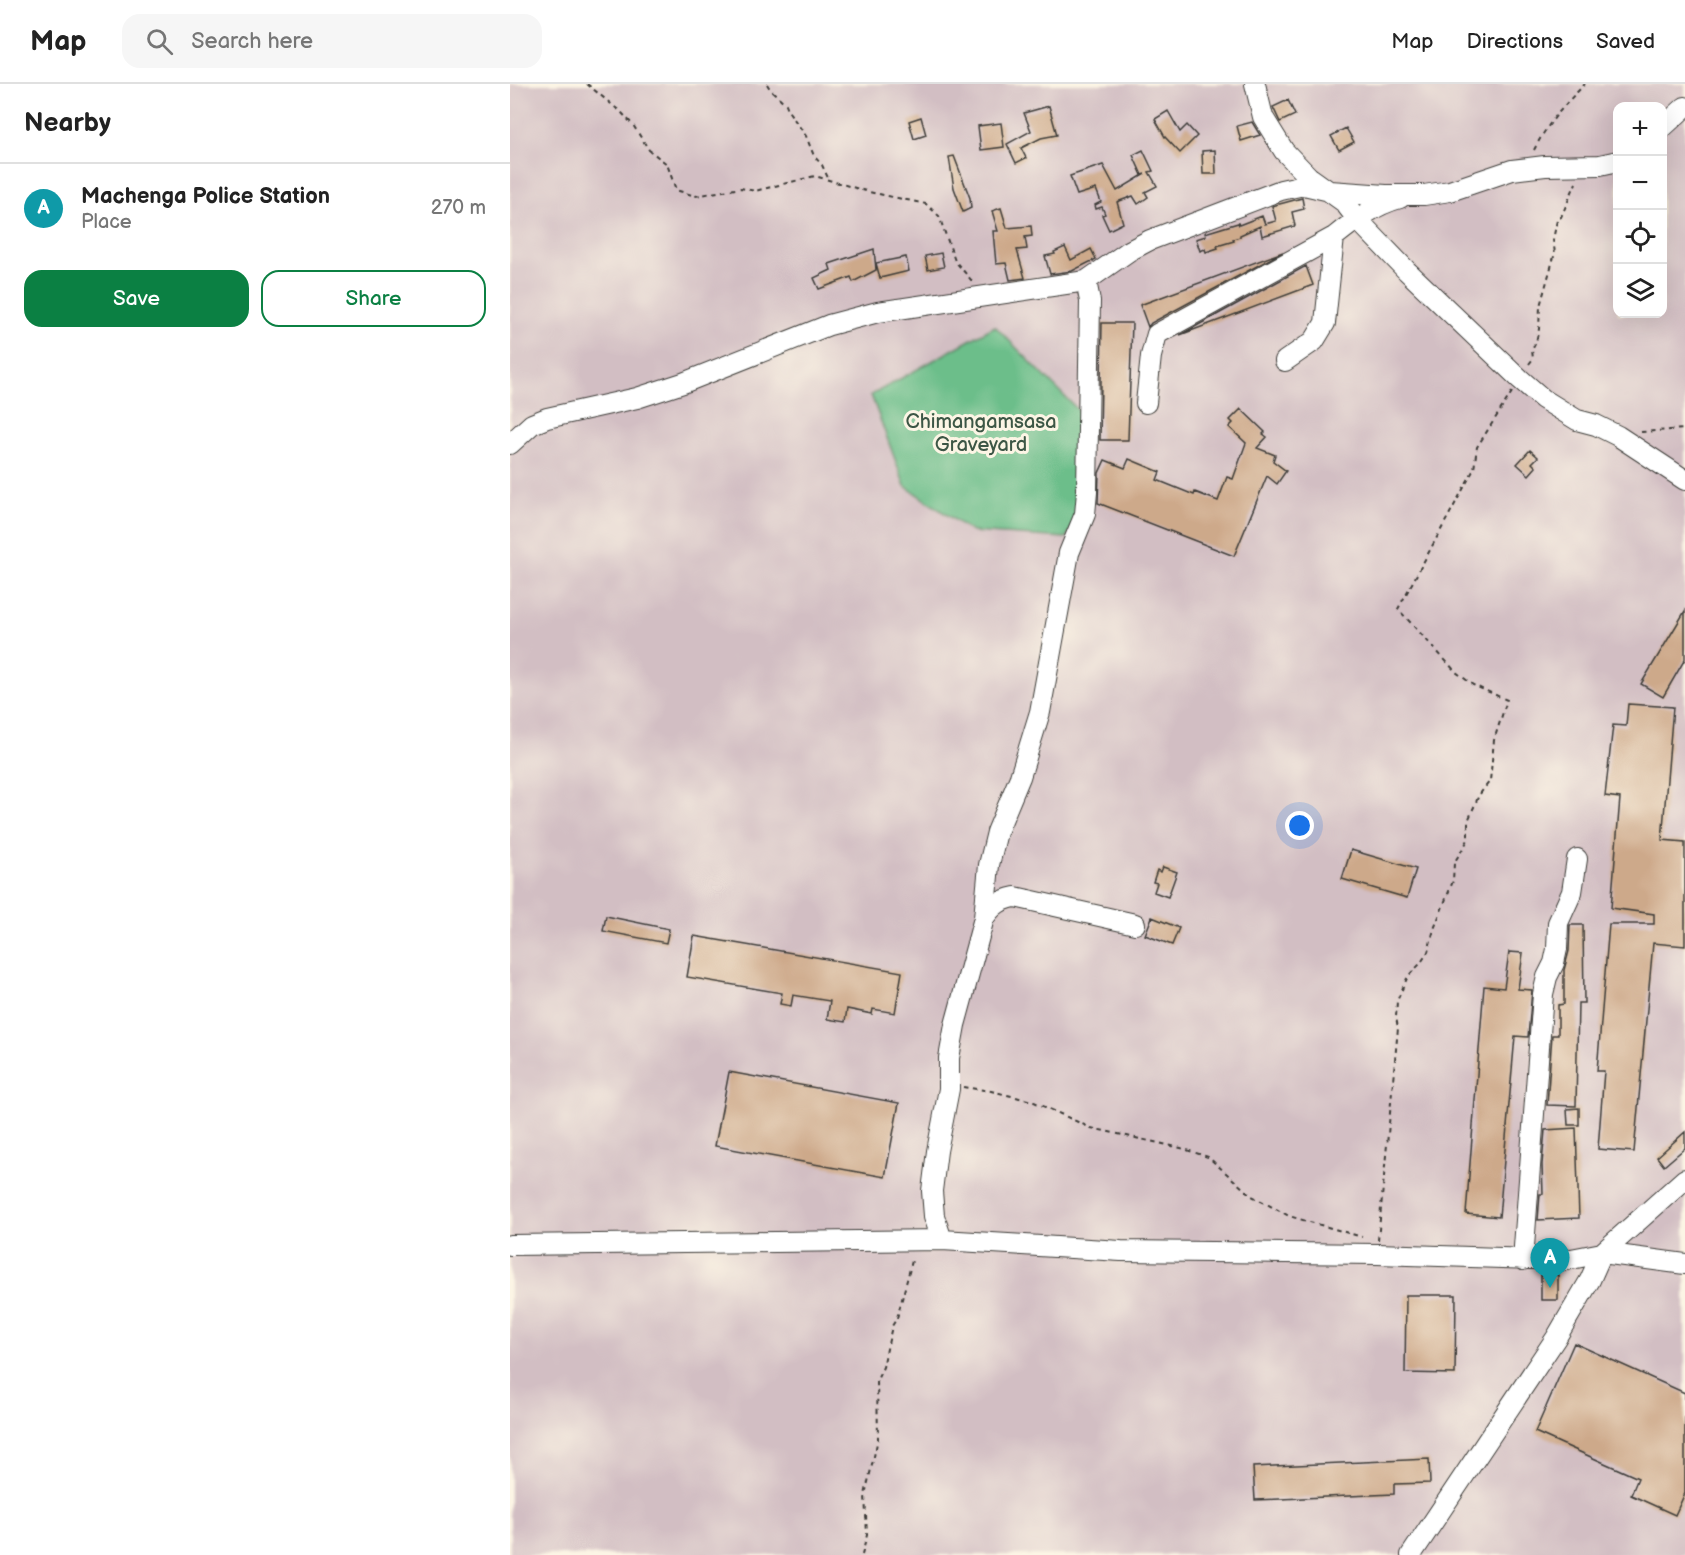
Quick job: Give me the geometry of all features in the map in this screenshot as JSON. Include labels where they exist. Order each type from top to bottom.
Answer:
[{"type":"street","points":[[1255,84],[1263,117],[1284,151],[1309,177],[1344,202],[1356,219],[1471,334],[1543,399],[1577,420],[1596,425],[1618,436],[1685,480]]},
{"type":"street","points":[[1667,123],[1685,107]]},
{"type":"street","points":[[1146,403],[1151,356],[1157,334],[1334,237],[1356,219],[1385,202],[1408,196],[1450,191],[1497,174],[1526,167],[1590,165],[1613,162]]},
{"type":"street","points":[[510,444],[532,424],[547,418],[637,398],[674,386],[829,325],[878,312],[1086,281],[1129,251],[1150,240],[1281,190],[1304,185],[1330,191],[1408,196]]},
{"type":"street","points":[[1285,361],[1314,341],[1325,323],[1334,237]]},
{"type":"street","points":[[942,1240],[934,1216],[932,1191],[937,1151],[950,1089],[948,1074],[955,1025],[984,918],[989,865],[997,832],[1020,777],[1040,712],[1069,553],[1085,514],[1088,456],[1089,313],[1086,281]]},
{"type":"street","points":[[1523,1260],[1543,994],[1557,949],[1558,923],[1572,892],[1577,859]]},
{"type":"street","points":[[984,918],[993,906],[1002,900],[1015,897],[1135,924]]},
{"type":"street","points":[[1411,1555],[1556,1338],[1590,1280],[1602,1253],[1685,1179]]},
{"type":"street","points":[[510,1245],[942,1240],[1121,1251],[1377,1254],[1523,1260],[1566,1260],[1602,1253],[1685,1264]]},
{"type":"path","points":[[587,84],[622,113],[633,125],[649,150],[667,164],[676,190],[695,196],[741,188],[755,191],[815,176],[878,194],[926,204],[939,216],[955,261],[972,281],[991,296]]},
{"type":"path","points":[[767,84],[786,104],[829,180]]},
{"type":"path","points":[[1526,167],[1542,135],[1563,107],[1585,84]]},
{"type":"path","points":[[1377,1254],[1398,1028],[1397,1000],[1408,976],[1428,952],[1434,929],[1453,881],[1454,863],[1468,840],[1468,821],[1479,795],[1490,781],[1494,740],[1507,700],[1464,679],[1398,609],[1474,469],[1478,447],[1533,358],[1532,350],[1539,329],[1540,306],[1555,254],[1553,240],[1557,220],[1561,217],[1571,190],[1590,165]]},
{"type":"path","points":[[1618,436],[1649,430],[1685,429]]},
{"type":"path","points":[[948,1074],[960,1086],[1032,1101],[1091,1128],[1181,1148],[1208,1157],[1252,1197],[1289,1216],[1369,1239],[1377,1254]]},
{"type":"path","points":[[862,1555],[867,1535],[865,1495],[878,1439],[877,1380],[883,1367],[892,1326],[897,1318],[905,1291],[917,1240]]},
{"type":"shaded area","points":[[510,84],[1685,84],[1685,1555],[510,1555]]},
{"type":"green space","name":"Chimangamsasa Graveyard","points":[[995,326],[1082,414],[1080,515],[1066,538],[972,532],[905,486],[871,395]]},
{"type":"building","points":[[1288,100],[1295,115],[1280,122],[1273,107]]},
{"type":"building","points":[[1049,106],[1057,135],[1041,138],[1021,148],[1026,158],[1016,163],[1007,144],[1031,131],[1024,113]]},
{"type":"building","points":[[1168,111],[1180,132],[1187,125],[1197,136],[1180,153],[1165,137],[1155,119]]},
{"type":"building","points":[[921,117],[926,135],[914,139],[909,121]]},
{"type":"building","points":[[1252,122],[1260,135],[1241,141],[1237,126]]},
{"type":"building","points":[[1001,123],[1004,147],[981,150],[978,126]]},
{"type":"building","points":[[1346,128],[1354,142],[1339,150],[1331,136]]},
{"type":"building","points":[[1143,150],[1153,171],[1149,172],[1157,186],[1145,192],[1148,197],[1138,204],[1133,196],[1117,202],[1123,223],[1109,230],[1102,215],[1105,214],[1102,207],[1096,209],[1095,205],[1101,202],[1096,189],[1077,195],[1070,176],[1103,165],[1117,191],[1145,174],[1142,175],[1133,155]]},
{"type":"building","points":[[1215,150],[1216,174],[1203,174],[1202,151]]},
{"type":"building","points":[[954,156],[970,198],[971,208],[963,212],[954,188],[949,157]]},
{"type":"building","points":[[1302,198],[1304,209],[1292,212],[1295,226],[1262,236],[1260,226],[1233,239],[1234,241],[1217,246],[1218,248],[1206,252],[1205,249],[1200,251],[1196,239],[1206,236],[1205,233],[1238,223],[1239,225],[1262,216],[1265,224],[1276,221],[1272,206]]},
{"type":"building","points":[[1001,208],[1007,228],[1031,226],[1032,236],[1025,237],[1027,249],[1017,250],[1025,278],[1010,280],[1006,263],[996,264],[993,231],[998,231],[992,211]]},
{"type":"building","points":[[1065,247],[1071,260],[1091,249],[1096,259],[1072,271],[1050,274],[1045,256],[1055,254],[1054,252]]},
{"type":"building","points":[[874,249],[876,270],[853,282],[851,277],[819,289],[814,278],[831,270],[829,264]]},
{"type":"building","points":[[1283,252],[1151,323],[1148,327],[1140,305]]},
{"type":"building","points":[[941,253],[944,267],[928,270],[925,256]]},
{"type":"building","points":[[906,257],[909,271],[880,278],[876,263]]},
{"type":"building","points":[[1306,266],[1313,285],[1180,335]]},
{"type":"building","points":[[1102,323],[1132,323],[1128,440],[1100,440]]},
{"type":"building","points":[[1241,409],[1265,432],[1263,434],[1267,437],[1257,448],[1275,455],[1273,461],[1286,471],[1277,484],[1267,476],[1234,556],[1098,503],[1099,473],[1105,460],[1125,468],[1129,459],[1160,472],[1157,480],[1194,495],[1195,492],[1218,501],[1227,477],[1233,479],[1246,443],[1229,427],[1233,423],[1230,420]]},
{"type":"building","points":[[1530,450],[1538,457],[1532,463],[1536,467],[1529,475],[1517,464]]},
{"type":"building","points":[[1685,611],[1685,659],[1663,697],[1641,684]]},
{"type":"building","points":[[1628,704],[1673,707],[1662,840],[1685,842],[1685,946],[1653,943],[1634,1152],[1598,1149],[1604,1071],[1597,1071],[1609,924],[1654,924],[1654,914],[1611,908],[1620,798],[1605,796],[1613,725],[1626,726]]},
{"type":"building","points":[[1351,850],[1416,869],[1407,898],[1342,879]]},
{"type":"building","points":[[1163,867],[1177,872],[1168,897],[1154,892],[1157,883],[1153,882],[1157,870],[1161,872]]},
{"type":"building","points":[[606,916],[669,929],[666,943],[603,931]]},
{"type":"building","points":[[1152,917],[1179,928],[1172,945],[1145,935]]},
{"type":"building","points":[[1570,925],[1583,925],[1584,1003],[1578,1003],[1576,1106],[1547,1105],[1552,1035],[1558,1035],[1558,1005],[1564,1004],[1564,970],[1569,951]]},
{"type":"building","points":[[694,936],[902,972],[895,1013],[873,1009],[872,1014],[847,1009],[845,1022],[827,1019],[830,1001],[793,995],[791,1006],[780,1004],[782,993],[687,977]]},
{"type":"building","points":[[1509,952],[1523,953],[1518,989],[1532,990],[1528,1037],[1515,1036],[1499,1217],[1466,1214],[1484,986],[1504,988]]},
{"type":"building","points":[[729,1072],[899,1103],[885,1177],[715,1146]]},
{"type":"building","points":[[1579,1108],[1579,1125],[1568,1125],[1567,1109]]},
{"type":"building","points":[[1576,1128],[1579,1218],[1538,1220],[1540,1194],[1543,1194],[1542,1164],[1545,1130]]},
{"type":"building","points":[[1685,1132],[1685,1148],[1664,1166],[1657,1157]]},
{"type":"building","points":[[1541,1275],[1558,1275],[1558,1300],[1541,1300]]},
{"type":"building","points":[[1406,1295],[1456,1295],[1455,1374],[1405,1373]]},
{"type":"building","points":[[1574,1343],[1685,1393],[1685,1493],[1675,1515],[1631,1495],[1638,1478],[1535,1432]]},
{"type":"building","points":[[1429,1459],[1430,1483],[1394,1484],[1394,1494],[1255,1500],[1253,1467]]},
{"type":"place","name":"Machenga Police Station","points":[[1550,1288]]}]
